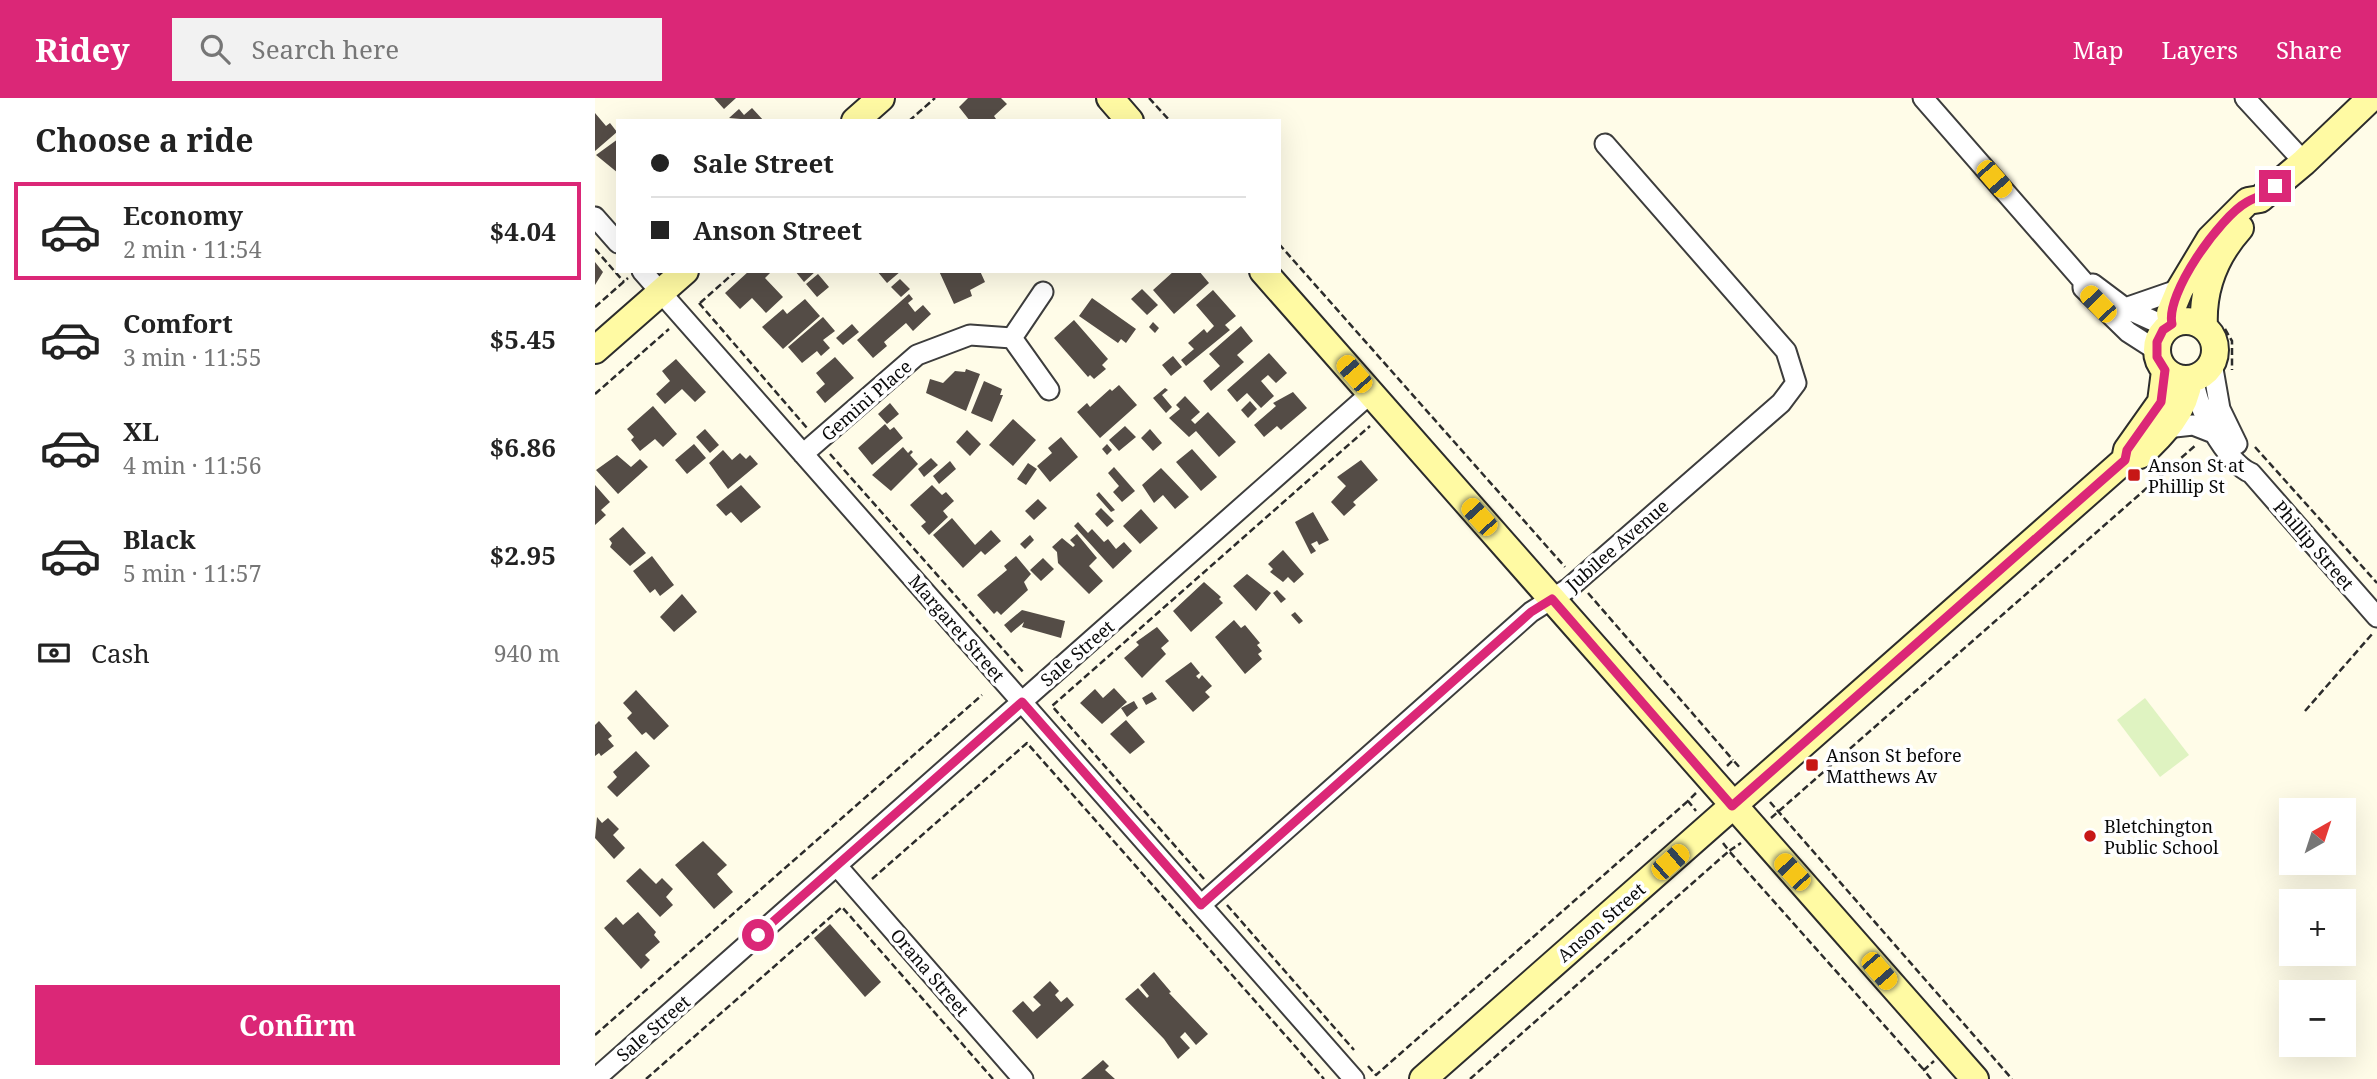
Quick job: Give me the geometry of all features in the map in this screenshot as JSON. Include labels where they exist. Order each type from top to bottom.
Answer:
[{"type":"street","points":[[858,119],[881,98]]},
{"type":"street","points":[[1110,98],[1128,119]]},
{"type":"street","points":[[1923,98],[2083,281],[2083,288],[2098,304],[2128,332],[2186,358]]},
{"type":"street","points":[[2245,98],[2304,162]]},
{"type":"street","name":"Anson Street","points":[[1423,1079],[2125,460],[2135,459],[2166,428],[2187,392],[2186,358],[2169,313],[2210,239],[2248,201],[2260,199],[2304,162],[2371,98]]},
{"type":"street","name":"Jubilee Avenue","points":[[1201,905],[1531,612],[1578,581],[1781,403],[1796,383],[1786,351],[1605,144]]},
{"type":"street","name":"Anson Street","points":[[2125,460],[2127,450],[2161,402],[2186,358],[2214,341],[2213,326],[2203,302],[2215,267],[2235,234],[2257,210],[2260,199]]},
{"type":"street","points":[[595,218],[616,241]]},
{"type":"street","name":"Margaret Street","points":[[644,273],[1354,1079]]},
{"type":"street","points":[[595,350],[683,273]]},
{"type":"street","points":[[1265,273],[1975,1079]]},
{"type":"street","points":[[2083,281],[2091,281],[2186,358]]},
{"type":"street","points":[[2125,308],[2180,289]]},
{"type":"street","points":[[1043,292],[1012,338],[1049,390]]},
{"type":"street","points":[[2186,358],[2189,321],[2213,326]]},
{"type":"street","name":"Gemini Place","points":[[803,454],[917,355],[970,335],[1012,338]]},
{"type":"street","name":"Phillip Street","points":[[2186,358],[2195,397],[2211,441],[2240,470],[2251,473]]},
{"type":"street","name":"Phillip Street","points":[[2186,358],[2220,409],[2227,429],[2248,462],[2251,473],[2377,617]]},
{"type":"street","name":"Sale Street","points":[[595,1079],[1371,393]]},
{"type":"street","points":[[2166,428],[2193,425],[2211,441]]},
{"type":"street","name":"Orana Street","points":[[837,866],[1023,1079]]},
{"type":"path","points":[[911,119],[935,98]]},
{"type":"path","points":[[1149,98],[1168,119]]},
{"type":"path","points":[[1281,246],[1744,772]]},
{"type":"path","points":[[595,249],[616,273]]},
{"type":"path","points":[[616,273],[624,282]]},
{"type":"path","points":[[595,307],[633,273]]},
{"type":"path","points":[[595,394],[734,273]]},
{"type":"path","points":[[699,303],[1024,673]]},
{"type":"path","points":[[2186,358],[2232,341],[2213,326]]},
{"type":"path","points":[[1052,706],[1373,424],[1388,414]]},
{"type":"path","points":[[1778,812],[2200,442],[2211,441]]},
{"type":"path","points":[[2249,442],[2377,583]]},
{"type":"path","points":[[2305,711],[2377,628]]},
{"type":"path","points":[[595,1035],[982,695]]},
{"type":"path","points":[[872,880],[1027,743],[1324,1079]]},
{"type":"path","points":[[1723,769],[1733,760]]},
{"type":"path","points":[[1376,1075],[1696,793]]},
{"type":"path","points":[[1767,799],[2012,1079]]},
{"type":"path","points":[[1688,801],[1697,811]]},
{"type":"path","points":[[1470,1079],[1729,851],[1931,1079]]},
{"type":"path","points":[[646,1079],[842,907],[993,1079]]},
{"type":"path","points":[[1924,1070],[1937,1058]]},
{"type":"green space","points":[[2145,698],[2189,755],[2160,777],[2117,720]]},
{"type":"building","points":[[714,98],[736,98],[724,109]]},
{"type":"building","points":[[968,98],[1001,98],[1007,104],[994,116],[996,119],[968,119],[959,107]]},
{"type":"building","points":[[752,108],[762,119],[729,118],[739,109],[744,115]]},
{"type":"building","points":[[595,113],[606,126],[610,123],[616,133],[595,151]]},
{"type":"building","points":[[616,140],[616,171],[596,155]]},
{"type":"building","points":[[595,262],[603,272],[595,285]]},
{"type":"building","points":[[747,273],[770,273],[765,278],[783,297],[766,313],[752,298],[740,309],[725,293]]},
{"type":"building","points":[[797,273],[814,273],[804,282]]},
{"type":"building","points":[[879,273],[899,273],[887,283]]},
{"type":"building","points":[[940,273],[981,273],[985,282],[970,290],[972,296],[954,304]]},
{"type":"building","points":[[1172,273],[1201,273],[1209,283],[1174,314],[1153,290]]},
{"type":"building","points":[[818,274],[829,287],[817,297],[806,284]]},
{"type":"building","points":[[900,279],[910,289],[901,297],[891,287]]},
{"type":"building","points":[[1142,289],[1158,305],[1147,315],[1131,299]]},
{"type":"building","points":[[1213,290],[1236,316],[1225,325],[1230,330],[1186,366],[1181,360],[1194,349],[1188,343],[1204,329],[1207,333],[1214,326],[1196,305]]},
{"type":"building","points":[[909,294],[913,299],[908,303],[915,312],[923,305],[931,314],[913,331],[906,323],[884,342],[887,346],[873,358],[857,340]]},
{"type":"building","points":[[1092,298],[1136,329],[1126,343],[1121,339],[1118,343],[1079,316]]},
{"type":"building","points":[[805,299],[820,316],[783,349],[762,327],[783,309],[787,314]]},
{"type":"building","points":[[823,317],[835,331],[823,340],[830,348],[821,356],[817,351],[802,363],[788,347]]},
{"type":"building","points":[[1074,320],[1108,359],[1102,365],[1106,369],[1094,379],[1090,375],[1088,377],[1054,338]]},
{"type":"building","points":[[1153,322],[1159,328],[1155,333],[1149,327]]},
{"type":"building","points":[[852,324],[859,332],[843,345],[836,338]]},
{"type":"building","points":[[1241,326],[1253,341],[1237,355],[1244,362],[1211,391],[1203,381],[1220,366],[1209,354]]},
{"type":"building","points":[[1269,353],[1287,373],[1276,383],[1268,375],[1261,381],[1274,396],[1261,408],[1247,393],[1237,402],[1227,390]]},
{"type":"building","points":[[1173,356],[1182,367],[1171,376],[1162,365]]},
{"type":"building","points":[[835,357],[854,378],[825,403],[816,392],[825,384],[816,373]]},
{"type":"building","points":[[676,359],[706,392],[695,402],[682,389],[665,404],[656,394],[670,381],[662,371]]},
{"type":"building","points":[[966,369],[980,374],[966,411],[926,393],[930,379],[943,383],[955,371],[965,372]]},
{"type":"building","points":[[984,381],[1002,389],[1000,395],[1003,395],[992,422],[971,413]]},
{"type":"building","points":[[1119,385],[1137,405],[1100,438],[1077,412],[1087,403],[1090,407],[1110,389],[1112,391]]},
{"type":"building","points":[[1165,388],[1168,390],[1162,395],[1172,407],[1166,413],[1153,398]]},
{"type":"building","points":[[1293,392],[1307,408],[1281,430],[1277,426],[1264,437],[1254,425],[1276,406],[1273,403]]},
{"type":"building","points":[[1185,396],[1200,412],[1191,420],[1195,424],[1208,412],[1236,442],[1219,457],[1196,431],[1189,437],[1169,418],[1180,409],[1176,405]]},
{"type":"building","points":[[1250,401],[1257,409],[1248,418],[1241,410]]},
{"type":"building","points":[[890,403],[899,414],[887,424],[878,414]]},
{"type":"building","points":[[653,406],[677,434],[663,447],[655,439],[640,451],[631,440],[634,437],[627,429]]},
{"type":"building","points":[[1013,419],[1036,440],[1013,466],[989,445]]},
{"type":"building","points":[[885,424],[890,430],[894,427],[903,438],[872,465],[858,448]]},
{"type":"building","points":[[1125,426],[1136,437],[1119,451],[1109,440]]},
{"type":"building","points":[[705,429],[719,445],[710,453],[696,437]]},
{"type":"building","points":[[1150,429],[1162,443],[1153,451],[1141,438]]},
{"type":"building","points":[[967,430],[981,444],[970,456],[956,442]]},
{"type":"building","points":[[1061,437],[1078,457],[1050,482],[1037,466],[1052,453],[1048,448]]},
{"type":"building","points":[[694,444],[706,458],[687,474],[675,460]]},
{"type":"building","points":[[1107,444],[1112,450],[1107,455],[1102,449]]},
{"type":"building","points":[[903,447],[908,453],[911,450],[913,452],[910,455],[918,464],[891,491],[872,475]]},
{"type":"building","points":[[1192,449],[1217,477],[1201,491],[1176,462]]},
{"type":"building","points":[[723,450],[732,460],[740,453],[746,459],[750,455],[758,464],[728,489],[709,463]]},
{"type":"building","points":[[617,455],[631,467],[640,459],[648,467],[618,494],[596,470]]},
{"type":"building","points":[[931,458],[938,465],[924,477],[918,469]]},
{"type":"building","points":[[1361,460],[1378,480],[1353,502],[1356,505],[1344,516],[1331,502],[1346,486],[1337,477]]},
{"type":"building","points":[[950,461],[956,469],[939,484],[933,476]]},
{"type":"building","points":[[1028,463],[1037,469],[1026,485],[1017,479]]},
{"type":"building","points":[[1114,467],[1135,491],[1122,502],[1113,492],[1119,486],[1108,473]]},
{"type":"building","points":[[1161,468],[1189,497],[1175,509],[1163,495],[1154,503],[1142,485]]},
{"type":"building","points":[[595,485],[610,502],[601,510],[606,515],[595,525]]},
{"type":"building","points":[[741,485],[761,507],[741,523],[731,512],[726,516],[716,505]]},
{"type":"building","points":[[932,485],[942,495],[946,492],[954,501],[943,511],[948,517],[929,535],[921,526],[926,522],[910,505]]},
{"type":"building","points":[[1099,492],[1115,510],[1111,512],[1096,495]]},
{"type":"building","points":[[1038,499],[1047,508],[1034,520],[1025,511]]},
{"type":"building","points":[[1101,508],[1114,521],[1107,527],[1095,514]]},
{"type":"building","points":[[1141,509],[1158,528],[1140,544],[1123,526]]},
{"type":"building","points":[[1313,512],[1329,540],[1319,545],[1317,541],[1311,544],[1316,551],[1311,554],[1295,522]]},
{"type":"building","points":[[952,518],[975,545],[991,530],[1001,541],[985,555],[981,551],[963,568],[933,535]]},
{"type":"building","points":[[1078,522],[1088,533],[1092,529],[1104,542],[1108,539],[1116,549],[1124,542],[1132,551],[1113,569],[1074,526]]},
{"type":"building","points":[[623,527],[646,553],[630,566],[610,547],[612,543],[609,539]]},
{"type":"building","points":[[1077,534],[1097,558],[1089,566],[1103,581],[1089,594],[1058,563],[1057,552],[1052,547],[1062,538],[1073,547],[1075,545],[1070,540]]},
{"type":"building","points":[[1030,535],[1034,540],[1025,549],[1020,544]]},
{"type":"building","points":[[1283,550],[1304,574],[1294,583],[1288,577],[1283,582],[1270,572],[1273,569],[1268,564]]},
{"type":"building","points":[[652,556],[674,585],[660,596],[655,589],[650,593],[633,571]]},
{"type":"building","points":[[1016,556],[1031,574],[1024,582],[1028,590],[1001,615],[997,611],[994,614],[977,595],[1007,570],[1004,566]]},
{"type":"building","points":[[1043,558],[1054,569],[1041,581],[1030,570]]},
{"type":"building","points":[[1247,574],[1271,593],[1256,611],[1233,586]]},
{"type":"building","points":[[1204,582],[1221,597],[1219,599],[1223,603],[1191,632],[1173,611]]},
{"type":"building","points":[[1277,590],[1286,599],[1281,603],[1273,593]]},
{"type":"building","points":[[682,594],[697,612],[674,632],[660,617]]},
{"type":"building","points":[[1022,610],[1065,621],[1061,638],[1022,627],[1024,622],[1011,633],[1004,625]]},
{"type":"building","points":[[1295,612],[1303,621],[1299,624],[1291,615]]},
{"type":"building","points":[[1234,620],[1241,628],[1245,625],[1260,643],[1257,645],[1262,651],[1258,654],[1262,659],[1245,674],[1215,637]]},
{"type":"building","points":[[1157,627],[1169,641],[1161,648],[1166,654],[1142,678],[1124,658],[1139,645],[1136,642]]},
{"type":"building","points":[[1191,662],[1200,673],[1196,676],[1199,679],[1202,675],[1212,686],[1205,692],[1210,697],[1193,712],[1165,681]]},
{"type":"building","points":[[1114,688],[1127,702],[1102,724],[1080,703],[1095,689],[1103,698]]},
{"type":"building","points":[[636,690],[669,726],[654,740],[646,732],[642,735],[627,718],[632,713],[623,703]]},
{"type":"building","points":[[1152,692],[1157,699],[1146,705],[1142,698]]},
{"type":"building","points":[[1134,701],[1138,708],[1127,717],[1121,708]]},
{"type":"building","points":[[1126,720],[1145,742],[1130,754],[1110,734]]},
{"type":"building","points":[[599,721],[612,736],[608,739],[614,746],[601,756],[599,753],[595,756],[595,725]]},
{"type":"building","points":[[636,751],[650,766],[617,797],[607,787],[617,777],[613,772]]},
{"type":"building","points":[[597,817],[602,823],[608,818],[619,829],[613,835],[625,848],[614,859],[595,838]]},
{"type":"building","points":[[703,841],[727,865],[717,874],[733,892],[714,909],[675,865]]},
{"type":"building","points":[[640,868],[656,884],[662,878],[673,889],[666,897],[673,905],[660,917],[626,881]]},
{"type":"building","points":[[638,912],[656,932],[654,935],[660,942],[645,955],[650,960],[641,969],[604,928],[616,917],[623,925]]},
{"type":"building","points":[[830,924],[881,982],[865,997],[814,938]]},
{"type":"building","points":[[1154,972],[1171,992],[1169,993],[1208,1034],[1196,1045],[1185,1032],[1180,1037],[1190,1048],[1178,1059],[1164,1039],[1125,999],[1138,988],[1147,998],[1149,996],[1140,985]]},
{"type":"building","points":[[1050,981],[1059,991],[1055,995],[1061,1002],[1067,997],[1074,1005],[1037,1039],[1012,1011],[1023,1001],[1033,1012],[1041,1005],[1033,997]]},
{"type":"building","points":[[1103,1060],[1109,1066],[1105,1070],[1115,1079],[1081,1079]]},
{"type":"place","name":"Anson St at Phillip St","points":[[2134,475]]},
{"type":"place","name":"Anson St before Matthews Av","points":[[1812,765]]},
{"type":"place","name":"Bletchington Public School","points":[[2090,836]]},
{"type":"route","points":[[758,935],[1022,702],[1201,905],[1531,612],[1552,599],[1732,806],[2125,460],[2127,450],[2161,402],[2165,370],[2157,357],[2157,342],[2163,330],[2172,324],[2169,313],[2186,275],[2224,223],[2248,201],[2260,199],[2275,186]]}]
